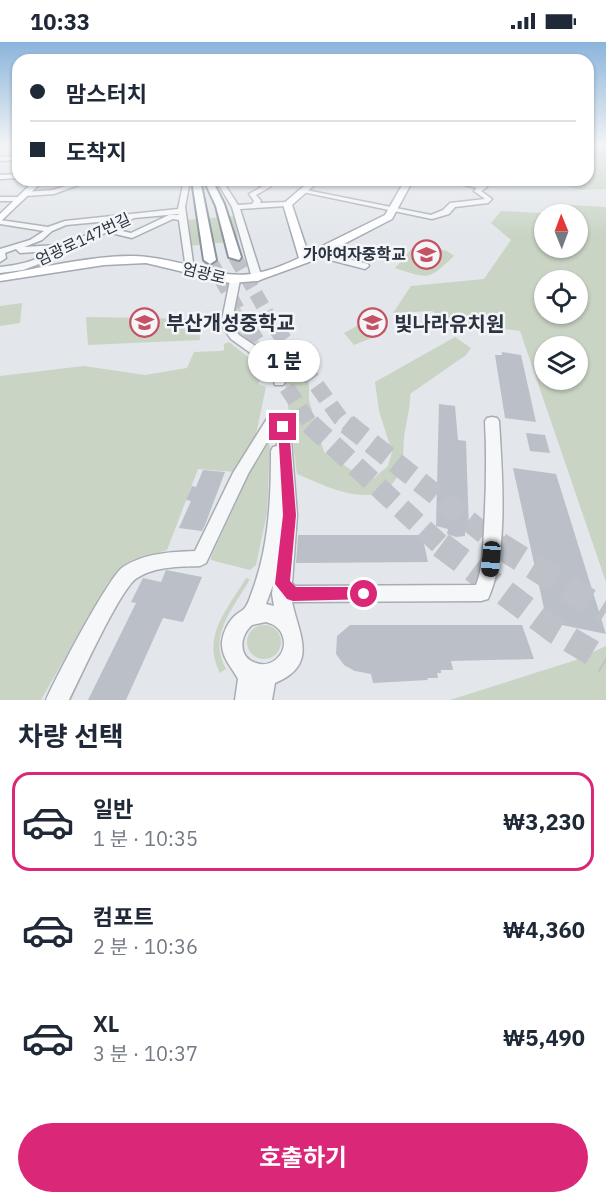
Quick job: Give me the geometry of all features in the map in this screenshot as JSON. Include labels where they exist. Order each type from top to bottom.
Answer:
[{"type":"highway","points":[[197,186],[210,260]]},
{"type":"highway","points":[[211,186],[235,257]]},
{"type":"main road","points":[[0,221],[20,197],[33,186]]},
{"type":"main road","points":[[305,260],[287,204],[308,186]]},
{"type":"main road","name":"엄광로","points":[[0,278],[127,260],[146,260],[169,264],[189,263],[232,281],[305,260],[383,221],[394,210],[407,186]]},
{"type":"street","points":[[0,200],[54,192],[72,186]]},
{"type":"street","points":[[186,186],[182,212],[189,263]]},
{"type":"street","points":[[223,186],[236,207],[256,275]]},
{"type":"street","points":[[255,205],[258,201],[252,194],[268,186]]},
{"type":"street","points":[[301,191],[432,217],[446,212],[453,205],[488,201],[489,199],[477,191],[481,186]]},
{"type":"street","points":[[236,207],[287,204]]},
{"type":"street","name":"엄광로147번길","points":[[0,270],[20,268],[44,259],[58,248],[106,230],[136,214],[162,207],[182,212]]},
{"type":"street","points":[[0,254],[30,243],[49,229],[65,223],[136,214],[182,212]]},
{"type":"street","points":[[132,228],[156,225],[182,212]]},
{"type":"street","points":[[153,213],[172,218]]},
{"type":"street","points":[[0,221],[49,229]]},
{"type":"street","points":[[106,230],[130,237],[144,227]]},
{"type":"street","points":[[0,254],[58,248]]},
{"type":"street","points":[[318,254],[365,266]]},
{"type":"street","points":[[232,281],[226,325],[235,338],[276,366],[276,382]]},
{"type":"street","points":[[286,601],[476,594],[484,590],[489,580],[491,559],[495,453],[492,421]]},
{"type":"street","points":[[277,425],[289,515],[286,601],[294,638],[293,649],[281,667],[269,673],[260,674],[246,670],[235,660],[232,641],[240,624],[250,617],[266,613],[276,615],[286,601]]},
{"type":"street","points":[[250,617],[265,578],[279,514],[277,425]]},
{"type":"street","points":[[57,700],[114,592],[128,573],[158,560],[200,558],[241,473],[277,425]]},
{"type":"street","points":[[246,670],[249,679],[246,700]]},
{"type":"street","points":[[261,700],[264,682],[269,673]]},
{"type":"green space","points":[[594,175],[606,175],[606,189],[581,190],[567,186],[594,186]]},
{"type":"green space","points":[[588,206],[606,207],[606,582],[540,390],[588,390],[588,336],[534,336],[534,372],[520,331],[452,323],[432,311],[393,313],[411,286],[484,279],[511,240],[491,223],[501,211],[534,213],[534,258],[588,258]]},
{"type":"green space","points":[[235,216],[238,241],[189,246],[186,220]]},
{"type":"green space","points":[[416,244],[447,251],[454,256],[428,276],[395,268]]},
{"type":"green space","points":[[22,303],[20,323],[0,326],[0,306]]},
{"type":"green space","points":[[238,304],[265,350],[244,338],[235,329],[234,306]]},
{"type":"green space","points":[[86,317],[198,319],[200,340],[88,345]]},
{"type":"green space","points":[[372,318],[382,324],[386,332],[354,345],[344,333]]},
{"type":"green space","points":[[455,337],[471,348],[466,355],[410,394],[402,463],[392,485],[380,492],[367,495],[353,494],[297,474],[284,376],[309,382],[309,400],[324,452],[359,475],[374,478],[388,466],[392,452],[379,411],[375,382]]},
{"type":"green space","points":[[229,342],[262,368],[264,376],[258,384],[266,387],[255,439],[236,472],[198,469],[167,550],[133,560],[108,582],[41,700],[0,700],[0,376],[84,366],[145,375],[187,368],[194,352],[224,350],[224,344]]},
{"type":"green space","points":[[264,442],[270,445],[267,513],[256,565],[250,570],[211,560],[211,557]]},
{"type":"green space","points":[[246,578],[250,579],[230,611],[221,633],[219,645],[226,669],[220,673],[215,660],[215,635],[219,623]]},
{"type":"green space","points":[[264,625],[276,630],[281,642],[276,654],[264,659],[252,654],[247,642],[252,630]]},
{"type":"green space","points":[[606,646],[606,700],[450,700],[576,660]]},
{"type":"building","points":[[502,352],[521,355],[536,422],[505,418],[495,355],[502,355]]},
{"type":"building","points":[[439,404],[455,406],[458,440],[466,441],[469,531],[465,531],[465,536],[456,537],[447,534],[448,529],[436,526]]},
{"type":"building","points":[[526,433],[545,435],[550,453],[530,451]]},
{"type":"building","points":[[513,468],[556,474],[606,634],[547,622]]},
{"type":"building","points":[[203,470],[225,472],[205,525],[202,531],[179,528],[191,501],[186,500],[192,486],[196,487]]},
{"type":"building","points":[[298,535],[422,535],[428,562],[296,563]]},
{"type":"building","points":[[166,570],[202,577],[183,622],[163,618],[126,700],[88,700],[136,603],[131,602],[143,578],[161,582]]},
{"type":"building","points":[[350,625],[522,625],[534,659],[451,661],[453,670],[441,670],[441,673],[437,673],[438,678],[373,683],[371,674],[355,671],[344,665],[336,654],[337,636]]},
{"type":"tunnel","points":[[235,257],[276,329]]},
{"type":"tunnel","points":[[210,260],[249,329]]},
{"type":"tunnel","points":[[248,327],[311,425]]},
{"type":"tunnel","points":[[275,327],[340,418],[349,425]]},
{"type":"tunnel","points":[[347,424],[501,547]]},
{"type":"tunnel","points":[[311,425],[443,547]]},
{"type":"tunnel","points":[[441,545],[557,632],[606,661]]},
{"type":"tunnel","points":[[499,545],[606,612]]},
{"type":"place","name":"가야여자중학교","points":[[427,254]]},
{"type":"place","name":"부산개성중학교","points":[[145,322]]},
{"type":"place","name":"빛나라유치원","points":[[373,323]]},
{"type":"route","points":[[283,427],[289,515],[282,584],[293,594],[364,594]]}]
